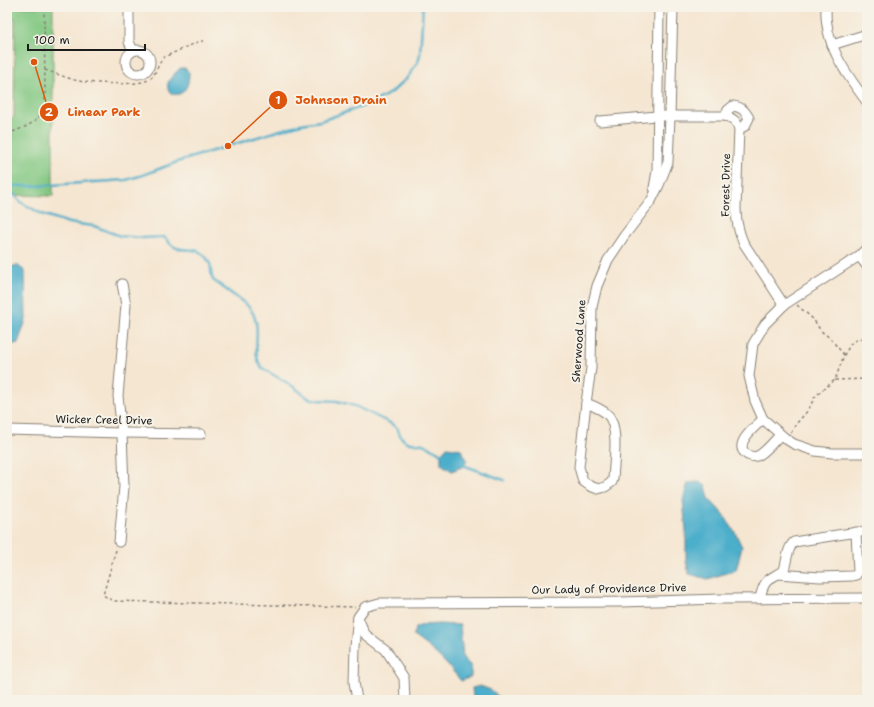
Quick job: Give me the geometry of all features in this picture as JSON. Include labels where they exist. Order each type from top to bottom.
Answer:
[{"type":"street","points":[[129,7],[129,42],[133,50]]},
{"type":"street","name":"Sherwood Lane","points":[[651,201],[657,171],[659,7]]},
{"type":"street","name":"Sherwood Lane","points":[[586,403],[599,408],[609,416],[614,427],[613,479],[612,482],[605,487],[598,489],[583,481],[580,467],[586,403],[591,368],[592,307],[596,286],[608,260],[624,236],[651,201],[668,162],[673,7]]},
{"type":"street","points":[[826,7],[829,35],[832,45],[841,65],[867,102]]},
{"type":"street","points":[[832,45],[867,34]]},
{"type":"street","points":[[600,121],[657,116],[725,116],[731,118],[737,123],[739,129],[745,126],[749,118],[746,112],[739,107],[733,106],[728,110],[725,116]]},
{"type":"street","name":"Forest Drive","points":[[739,129],[736,208],[738,231],[743,242],[784,304]]},
{"type":"street","points":[[867,248],[859,256],[784,304],[765,324],[753,344],[749,376],[755,401],[763,419],[783,437],[794,444],[815,452],[867,453]]},
{"type":"street","points":[[859,256],[867,266]]},
{"type":"street","points":[[119,542],[124,487],[122,433],[118,396],[126,305],[122,284]]},
{"type":"street","points":[[763,419],[742,441],[744,453],[751,456],[757,456],[783,437]]},
{"type":"street","name":"Wicker Creel Drive","points":[[7,430],[202,434]]},
{"type":"street","points":[[760,598],[766,581],[784,570],[790,545],[794,542],[867,531]]},
{"type":"street","points":[[778,574],[820,577],[856,575],[858,572],[856,532]]},
{"type":"street","name":"Our Lady of Providence Drive","points":[[365,607],[379,603],[614,602],[760,598],[867,598]]},
{"type":"street","points":[[357,700],[354,682],[355,646],[358,616],[365,607]]},
{"type":"street","points":[[358,616],[365,634],[386,650],[404,678],[405,700]]},
{"type":"path","points":[[7,134],[33,124],[38,119],[44,102],[44,7]]},
{"type":"path","points":[[45,70],[83,82],[138,83],[148,81],[164,57],[198,42],[207,40]]},
{"type":"path","points":[[793,299],[798,306],[813,319],[821,331],[830,338],[844,355]]},
{"type":"path","points":[[783,437],[804,417],[814,398],[834,380],[844,355],[852,342],[862,338],[867,333]]},
{"type":"path","points":[[834,380],[867,380]]},
{"type":"path","points":[[119,542],[103,595],[113,601],[365,607]]},
{"type":"green space","points":[[9,7],[53,7],[53,196],[7,195],[7,122],[14,117],[15,18],[11,18],[7,15]]},
{"type":"water","points":[[180,68],[185,68],[189,72],[188,82],[182,93],[173,94],[168,88],[168,83]]},
{"type":"water","points":[[17,265],[25,271],[26,320],[18,343],[7,346],[7,268]]},
{"type":"water","points":[[447,447],[461,449],[467,460],[464,466],[452,471],[441,464],[441,454]]},
{"type":"water","points":[[699,482],[706,486],[709,499],[723,514],[735,532],[742,547],[736,570],[708,579],[689,574],[686,561],[686,531],[683,500],[688,483]]},
{"type":"water","points":[[423,625],[460,625],[463,658],[471,666],[471,677],[461,681],[439,657],[413,636],[415,628]]},
{"type":"water","points":[[480,686],[491,690],[502,700],[475,700],[473,697],[472,688]]},
{"type":"waterway","points":[[7,186],[36,186],[126,180],[180,161],[301,124],[320,121],[372,103],[392,92],[407,78],[418,62],[420,55],[423,7]]},
{"type":"waterway","points":[[7,187],[22,203],[42,214],[69,223],[94,226],[120,236],[143,238],[164,237],[177,248],[201,253],[210,264],[213,280],[247,305],[253,313],[257,329],[258,361],[262,368],[294,387],[308,398],[337,401],[355,406],[390,423],[397,428],[401,437],[405,441],[423,444],[444,456]]},
{"type":"waterway","points":[[463,465],[504,480]]},
{"type":"place","name":"Linear Park","points":[[34,62]]},
{"type":"place","name":"Johnson Drain","points":[[228,146]]}]
